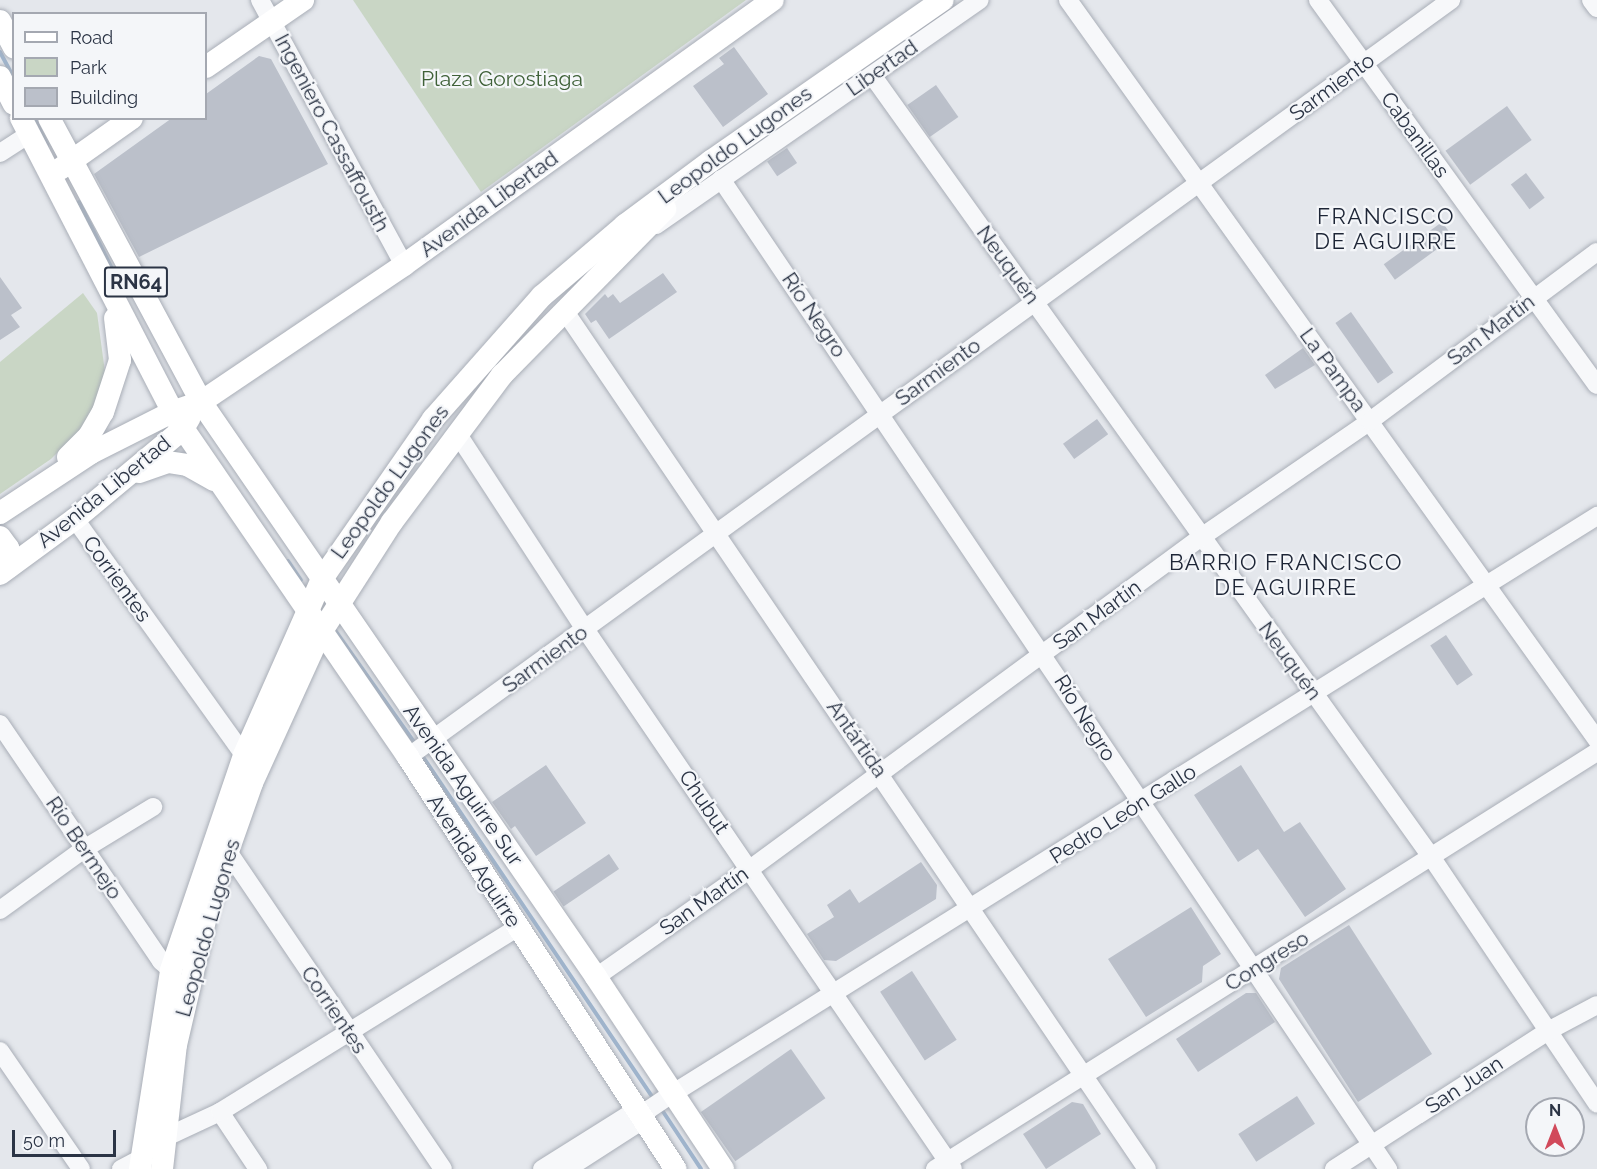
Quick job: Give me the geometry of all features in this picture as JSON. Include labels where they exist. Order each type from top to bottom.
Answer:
[{"type":"main road","points":[[207,67],[303,0]]},
{"type":"main road","name":"Avenida Libertad","points":[[5,571],[75,519],[121,480],[177,420],[201,402],[404,265],[773,0]]},
{"type":"main road","name":"Leopoldo Lugones","points":[[162,1169],[164,1138],[189,983],[227,850],[314,625],[322,579],[433,419],[542,296],[626,225],[755,131],[944,0]]},
{"type":"main road","points":[[0,21],[12,43]]},
{"type":"main road","points":[[0,77],[12,100]]},
{"type":"main road","points":[[50,120],[71,161]]},
{"type":"main road","points":[[25,126],[50,176],[129,120]]},
{"type":"main road","name":"Leopoldo Lugones","points":[[134,1166],[171,970],[244,755],[266,700],[314,625],[339,604],[392,522],[502,375],[635,239],[755,131]]},
{"type":"main road","name":"RN64","points":[[71,161],[201,402]]},
{"type":"main road","name":"RN64","points":[[50,176],[177,420]]},
{"type":"main road","points":[[37,486],[89,436],[104,412],[120,360],[121,337],[106,281]]},
{"type":"main road","name":"Avenida Aguirre Sur","points":[[201,402],[339,604],[420,749],[596,977],[670,1096],[723,1169]]},
{"type":"main road","points":[[177,420],[314,625]]},
{"type":"main road","name":"Avenida Libertad","points":[[0,513],[37,486],[177,420]]},
{"type":"main road","points":[[121,480],[168,462],[187,465],[220,484]]},
{"type":"main road","points":[[0,537],[8,548],[5,571]]},
{"type":"main road","name":"Avenida Aguirre","points":[[314,625],[420,749],[517,928],[642,1113]]},
{"type":"main road","points":[[642,1113],[676,1169]]},
{"type":"street","name":"Ingeniero Cassaffousth","points":[[260,0],[404,265]]},
{"type":"street","name":"Libertad","points":[[635,239],[980,0]]},
{"type":"street","name":"La Pampa","points":[[1068,0],[1198,185],[1370,421],[1597,740]]},
{"type":"street","name":"Cabanillas","points":[[1318,0],[1597,385]]},
{"type":"street","name":"Sarmiento","points":[[420,749],[1451,0]]},
{"type":"street","points":[[1591,0],[1597,8]]},
{"type":"street","name":"Neuquén","points":[[872,75],[1200,538],[1432,858],[1597,1104]]},
{"type":"street","points":[[0,153],[25,126]]},
{"type":"street","name":"Río Negro","points":[[721,179],[1044,653],[1139,803],[1388,1169]]},
{"type":"street","name":"San Martín","points":[[596,977],[750,869],[1200,538],[1370,421],[1597,252]]},
{"type":"street","name":"Antártida","points":[[564,310],[714,535],[880,772],[1147,1169]]},
{"type":"street","name":"Chubut","points":[[457,433],[585,629],[750,869],[945,1166]]},
{"type":"street","name":"Pedro León Gallo","points":[[542,1169],[670,1096],[1139,803],[1315,696],[1597,516]]},
{"type":"street","name":"Corrientes","points":[[75,519],[244,755]]},
{"type":"street","name":"Río Bermejo","points":[[0,724],[84,849],[171,970]]},
{"type":"street","name":"Congreso","points":[[945,1166],[1597,752]]},
{"type":"street","points":[[0,910],[84,849],[153,807]]},
{"type":"street","name":"Corrientes","points":[[227,850],[443,1169]]},
{"type":"street","points":[[164,1138],[220,1112],[517,928]]},
{"type":"street","name":"San Juan","points":[[1334,1169],[1548,1031],[1597,1005]]},
{"type":"street","points":[[0,1051],[81,1169]]},
{"type":"street","points":[[220,1112],[258,1169]]},
{"type":"street","name":"Pedro León Gallo","points":[[567,1169],[642,1113]]},
{"type":"green space","name":"Plaza Gorostiaga","points":[[353,0],[746,0],[481,192]]},
{"type":"green space","points":[[83,293],[97,313],[105,372],[90,420],[51,459],[0,494],[0,362]]},
{"type":"building","points":[[734,47],[768,94],[723,127],[693,86],[724,64],[719,58]]},
{"type":"building","points":[[259,56],[271,59],[328,164],[139,257],[94,174],[169,120],[207,120],[207,93]]},
{"type":"building","points":[[936,85],[958,117],[930,137],[907,105]]},
{"type":"building","points":[[1507,106],[1532,140],[1470,185],[1446,151]]},
{"type":"building","points":[[787,148],[797,163],[777,176],[767,161]]},
{"type":"building","points":[[1526,173],[1545,198],[1529,209],[1511,184]]},
{"type":"building","points":[[1442,222],[1453,237],[1395,280],[1384,264]]},
{"type":"building","points":[[663,273],[677,292],[609,339],[596,320],[591,323],[585,314],[605,294],[608,298],[613,294],[620,303]]},
{"type":"building","points":[[0,277],[22,308],[11,315],[20,327],[0,340]]},
{"type":"building","points":[[1351,312],[1393,373],[1378,384],[1335,323]]},
{"type":"building","points":[[1303,348],[1315,365],[1275,389],[1265,375]]},
{"type":"building","points":[[1097,419],[1108,434],[1074,459],[1063,444]]},
{"type":"building","points":[[1446,635],[1473,675],[1457,685],[1430,646]]},
{"type":"building","points":[[546,765],[586,823],[536,856],[515,826],[511,829],[492,802]]},
{"type":"building","points":[[1241,765],[1284,832],[1300,822],[1346,889],[1305,917],[1258,849],[1238,862],[1194,795]]},
{"type":"building","points":[[609,854],[619,869],[564,906],[553,891]]},
{"type":"building","points":[[921,862],[937,885],[936,899],[836,961],[824,960],[807,934],[834,917],[827,905],[850,889],[859,903]]},
{"type":"building","points":[[1191,907],[1221,954],[1203,966],[1202,982],[1146,1017],[1108,959]]},
{"type":"building","points":[[1349,925],[1432,1054],[1358,1102],[1279,979],[1281,968]]},
{"type":"building","points":[[912,971],[957,1040],[925,1060],[880,992]]},
{"type":"building","points":[[1246,993],[1256,993],[1275,1022],[1198,1072],[1176,1039]]},
{"type":"building","points":[[791,1049],[825,1098],[735,1161],[701,1112]]},
{"type":"building","points":[[1297,1096],[1315,1124],[1256,1162],[1238,1134]]},
{"type":"building","points":[[1072,1102],[1083,1104],[1101,1134],[1046,1169],[1023,1134]]},
{"type":"waterway","points":[[0,52],[12,74]]},
{"type":"waterway","points":[[35,120],[47,145]]},
{"type":"waterway","points":[[79,202],[125,295]]},
{"type":"waterway","points":[[288,561],[301,580]]},
{"type":"waterway","points":[[334,629],[416,745]]},
{"type":"waterway","points":[[421,754],[654,1099]]},
{"type":"waterway","points":[[660,1107],[701,1169]]},
{"type":"district","name":"FRANCISCO DE AGUIRRE","points":[[1386,228]]},
{"type":"district","name":"BARRIO FRANCISCO DE AGUIRRE","points":[[1286,574]]}]
